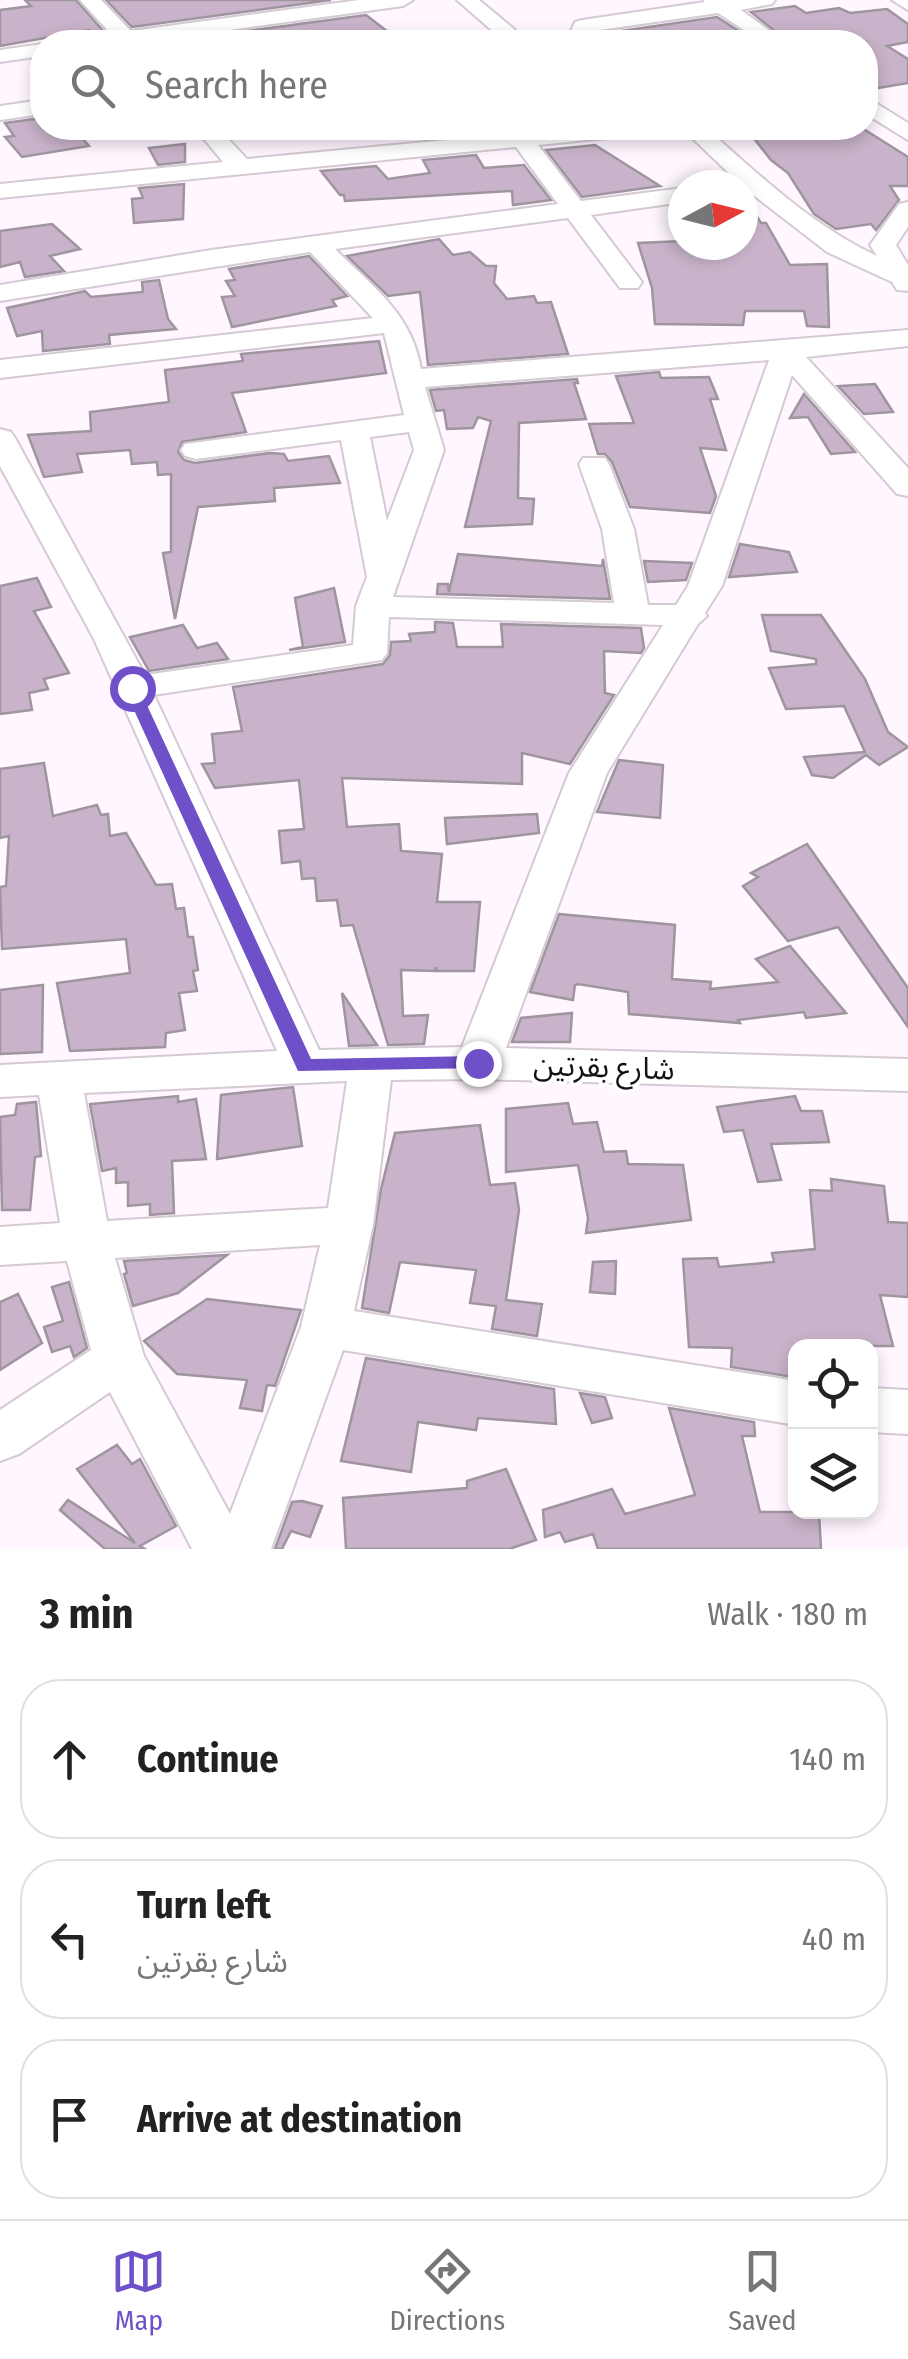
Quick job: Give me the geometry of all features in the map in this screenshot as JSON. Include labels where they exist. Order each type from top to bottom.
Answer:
[{"type":"street","points":[[90,0],[118,30]]},
{"type":"street","points":[[202,30],[403,0]]},
{"type":"street","points":[[466,0],[503,30]]},
{"type":"street","points":[[585,30],[582,26],[717,3],[765,0]]},
{"type":"street","points":[[717,3],[758,30]]},
{"type":"street","points":[[0,56],[30,52]]},
{"type":"street","points":[[878,105],[908,104]]},
{"type":"street","points":[[0,113],[30,109]]},
{"type":"street","points":[[878,113],[908,133]]},
{"type":"street","points":[[217,140],[241,167]]},
{"type":"street","points":[[0,192],[512,140]]},
{"type":"street","points":[[523,140],[629,282]]},
{"type":"street","points":[[705,140],[734,170]]},
{"type":"street","points":[[758,193],[836,248],[904,281]]},
{"type":"street","points":[[0,292],[668,197]]},
{"type":"street","points":[[904,281],[883,245],[908,209]]},
{"type":"street","points":[[132,688],[370,653],[378,592],[429,450],[394,324],[316,244]]},
{"type":"street","points":[[0,370],[394,324]]},
{"type":"street","points":[[786,351],[908,338]]},
{"type":"street","points":[[408,376],[437,379],[830,346]]},
{"type":"street","points":[[786,351],[908,487]]},
{"type":"street","points":[[478,1063],[588,773],[690,616],[722,540],[786,351]]},
{"type":"street","points":[[196,450],[422,422]]},
{"type":"street","points":[[354,431],[378,592]]},
{"type":"street","points":[[0,438],[111,640],[305,1066]]},
{"type":"street","points":[[594,464],[618,529],[633,613]]},
{"type":"street","points":[[378,592],[690,616]]},
{"type":"street","name":"شارع بقرتين","points":[[0,1081],[305,1066],[371,1068],[478,1063],[908,1074]]},
{"type":"street","points":[[244,1549],[326,1327],[349,1225],[371,1068]]},
{"type":"street","points":[[58,1080],[87,1244],[119,1360],[218,1545],[227,1549]]},
{"type":"street","points":[[0,1246],[87,1244],[349,1225]]},
{"type":"street","points":[[326,1327],[788,1401]]},
{"type":"street","points":[[0,1438],[119,1360]]},
{"type":"street","points":[[878,1410],[908,1412]]},
{"type":"building","points":[[25,0],[76,0],[102,30],[30,30],[30,41],[0,46],[0,10],[31,6]]},
{"type":"building","points":[[106,0],[331,0],[132,27]]},
{"type":"building","points":[[795,6],[806,13],[839,8],[850,13],[887,9],[908,24],[908,42],[887,46],[908,59],[908,83],[878,88],[878,30],[773,30],[751,12]]},
{"type":"building","points":[[366,15],[386,30],[255,30]]},
{"type":"building","points":[[717,17],[737,30],[628,30]]},
{"type":"building","points":[[30,120],[30,140],[84,140],[89,146],[22,157],[5,137],[14,136],[5,123]]},
{"type":"building","points":[[878,138],[908,157],[908,186],[890,186],[899,200],[876,230],[871,224],[836,229],[814,214],[788,173],[755,140]]},
{"type":"building","points":[[185,144],[185,162],[158,165],[149,148]]},
{"type":"building","points":[[595,145],[660,186],[582,197],[546,150]]},
{"type":"building","points":[[476,155],[484,168],[524,165],[551,200],[513,205],[512,191],[345,201],[321,171],[376,166],[388,179],[430,173],[423,160]]},
{"type":"building","points":[[184,184],[183,219],[134,223],[132,199],[143,198],[139,188]]},
{"type":"building","points":[[758,218],[766,223],[790,265],[827,264],[829,327],[807,326],[804,311],[745,311],[743,325],[655,324],[652,288],[638,243],[668,242],[668,260],[758,260]]},
{"type":"building","points":[[52,224],[80,249],[50,256],[64,271],[25,277],[20,262],[0,267],[0,231]]},
{"type":"building","points":[[439,239],[453,255],[470,252],[486,266],[496,266],[494,283],[507,299],[534,296],[537,303],[551,302],[568,354],[428,365],[420,292],[388,296],[347,256]]},
{"type":"building","points":[[309,256],[347,296],[332,300],[336,306],[232,327],[222,297],[235,296],[226,281],[235,280],[229,269]]},
{"type":"building","points":[[159,280],[168,319],[176,329],[109,335],[110,344],[43,351],[42,331],[17,336],[7,308],[85,291],[91,297],[143,292],[142,282]]},
{"type":"building","points":[[379,341],[386,373],[232,393],[246,432],[182,442],[178,452],[184,460],[195,463],[270,453],[284,454],[288,461],[329,456],[340,483],[274,488],[275,501],[198,507],[175,619],[163,553],[171,552],[171,474],[158,475],[157,462],[132,464],[130,450],[77,454],[82,472],[44,477],[28,435],[91,431],[90,412],[169,402],[165,370],[243,361],[241,354]]},
{"type":"building","points":[[659,372],[661,378],[709,377],[718,399],[710,399],[726,450],[700,448],[716,496],[710,513],[630,507],[612,462],[605,454],[598,454],[589,424],[634,423],[616,376]]},
{"type":"building","points":[[577,379],[578,383],[574,383],[586,419],[519,423],[518,498],[534,499],[532,524],[465,527],[491,421],[478,417],[473,428],[447,429],[444,410],[436,411],[430,390]]},
{"type":"building","points":[[875,384],[893,412],[864,414],[838,386]]},
{"type":"building","points":[[804,394],[855,452],[831,454],[808,417],[790,418]]},
{"type":"building","points":[[740,544],[789,552],[797,572],[729,577]]},
{"type":"building","points":[[458,554],[602,566],[603,559],[610,599],[437,594],[438,584],[448,584],[449,592]]},
{"type":"building","points":[[644,561],[692,563],[686,580],[648,582]]},
{"type":"building","points":[[37,578],[51,607],[34,611],[69,673],[44,679],[48,689],[29,693],[32,710],[0,714],[0,586]]},
{"type":"building","points":[[334,588],[345,642],[289,650],[303,647],[295,598]]},
{"type":"building","points":[[762,615],[821,615],[865,679],[888,732],[908,747],[879,765],[866,755],[833,778],[812,775],[804,757],[865,752],[844,706],[786,709],[769,668],[816,664],[816,659],[771,651]]},
{"type":"building","points":[[435,622],[453,623],[457,647],[503,647],[501,624],[641,628],[644,648],[641,653],[604,651],[605,693],[614,695],[570,764],[522,753],[522,784],[342,778],[347,827],[399,824],[401,851],[442,854],[437,902],[480,902],[474,971],[436,971],[436,967],[435,971],[401,970],[403,1016],[428,1015],[424,1044],[388,1045],[353,925],[341,926],[337,900],[317,901],[315,878],[302,879],[300,861],[282,863],[279,831],[304,829],[299,780],[215,788],[202,764],[215,763],[212,734],[242,731],[233,687],[383,664],[390,655],[391,642],[411,641],[409,634],[435,632]]},
{"type":"building","points":[[183,625],[197,648],[217,643],[228,659],[149,671],[130,637]]},
{"type":"building","points":[[619,760],[663,765],[660,818],[597,812]]},
{"type":"building","points":[[44,763],[53,816],[97,805],[101,815],[108,814],[110,836],[126,833],[156,885],[172,884],[176,909],[184,908],[188,937],[193,937],[197,991],[179,993],[185,1030],[166,1033],[165,1047],[70,1051],[57,983],[130,973],[126,939],[2,949],[0,887],[6,886],[9,836],[0,838],[0,769]]},
{"type":"building","points":[[537,814],[539,833],[447,844],[445,818]]},
{"type":"building","points":[[807,844],[908,988],[908,1027],[838,927],[788,941],[743,886],[758,877],[751,873]]},
{"type":"building","points":[[559,914],[675,925],[672,979],[711,982],[710,989],[778,982],[756,959],[790,946],[846,1013],[806,1018],[804,1012],[738,1020],[740,1023],[629,1014],[628,992],[578,984],[573,1000],[530,992]]},
{"type":"building","points":[[43,985],[42,1052],[0,1054],[0,990]]},
{"type":"building","points":[[342,993],[377,1045],[349,1046]]},
{"type":"building","points":[[572,1013],[570,1042],[512,1042],[521,1018]]},
{"type":"building","points":[[293,1087],[302,1146],[217,1159],[221,1095]]},
{"type":"building","points":[[178,1096],[178,1102],[196,1099],[206,1159],[172,1161],[174,1213],[150,1215],[150,1204],[128,1206],[128,1182],[116,1183],[116,1168],[102,1171],[90,1104]]},
{"type":"building","points":[[795,1096],[801,1111],[822,1111],[829,1142],[771,1144],[781,1180],[758,1182],[743,1130],[724,1132],[717,1107]]},
{"type":"building","points":[[36,1102],[41,1156],[35,1157],[30,1210],[2,1210],[0,1117],[15,1115],[17,1104]]},
{"type":"building","points":[[568,1103],[573,1124],[597,1122],[604,1152],[626,1151],[628,1164],[683,1165],[691,1220],[586,1233],[588,1218],[578,1165],[506,1172],[506,1109]]},
{"type":"building","points":[[480,1125],[490,1185],[515,1183],[519,1210],[506,1300],[542,1304],[537,1336],[492,1329],[496,1306],[470,1303],[476,1270],[400,1262],[389,1313],[362,1308],[381,1189],[395,1133]]},
{"type":"building","points":[[831,1179],[884,1186],[888,1222],[908,1223],[908,1297],[880,1295],[893,1346],[878,1346],[878,1339],[788,1339],[788,1376],[731,1367],[732,1348],[689,1347],[683,1259],[717,1258],[719,1267],[774,1262],[772,1253],[815,1249],[810,1190],[832,1191]]},
{"type":"building","points":[[227,1255],[178,1293],[133,1306],[124,1261]]},
{"type":"building","points":[[616,1261],[615,1294],[590,1292],[593,1262]]},
{"type":"building","points":[[69,1282],[87,1348],[74,1357],[70,1346],[52,1352],[44,1327],[63,1321],[52,1287]]},
{"type":"building","points":[[18,1294],[42,1343],[0,1370],[0,1302]]},
{"type":"building","points":[[207,1299],[301,1310],[275,1386],[267,1385],[262,1411],[240,1408],[247,1380],[177,1374],[144,1341]]},
{"type":"building","points":[[366,1358],[554,1389],[556,1424],[478,1418],[476,1430],[418,1422],[411,1472],[341,1461]]},
{"type":"building","points":[[580,1393],[605,1397],[612,1418],[592,1423]]},
{"type":"building","points":[[669,1408],[754,1422],[755,1436],[742,1436],[760,1512],[788,1512],[788,1519],[819,1519],[821,1549],[598,1549],[593,1534],[565,1542],[560,1532],[545,1537],[543,1510],[612,1489],[625,1514],[695,1495]]},
{"type":"building","points":[[117,1445],[132,1464],[140,1459],[176,1526],[140,1546],[145,1549],[105,1549],[60,1510],[68,1500],[135,1543],[77,1469]]},
{"type":"building","points":[[506,1469],[536,1540],[509,1549],[346,1549],[343,1498],[467,1488],[467,1481]]},
{"type":"building","points":[[292,1502],[322,1506],[310,1537],[291,1531],[282,1549],[275,1549]]},
{"type":"route","points":[[132,688],[305,1066],[371,1068],[478,1063]]}]
